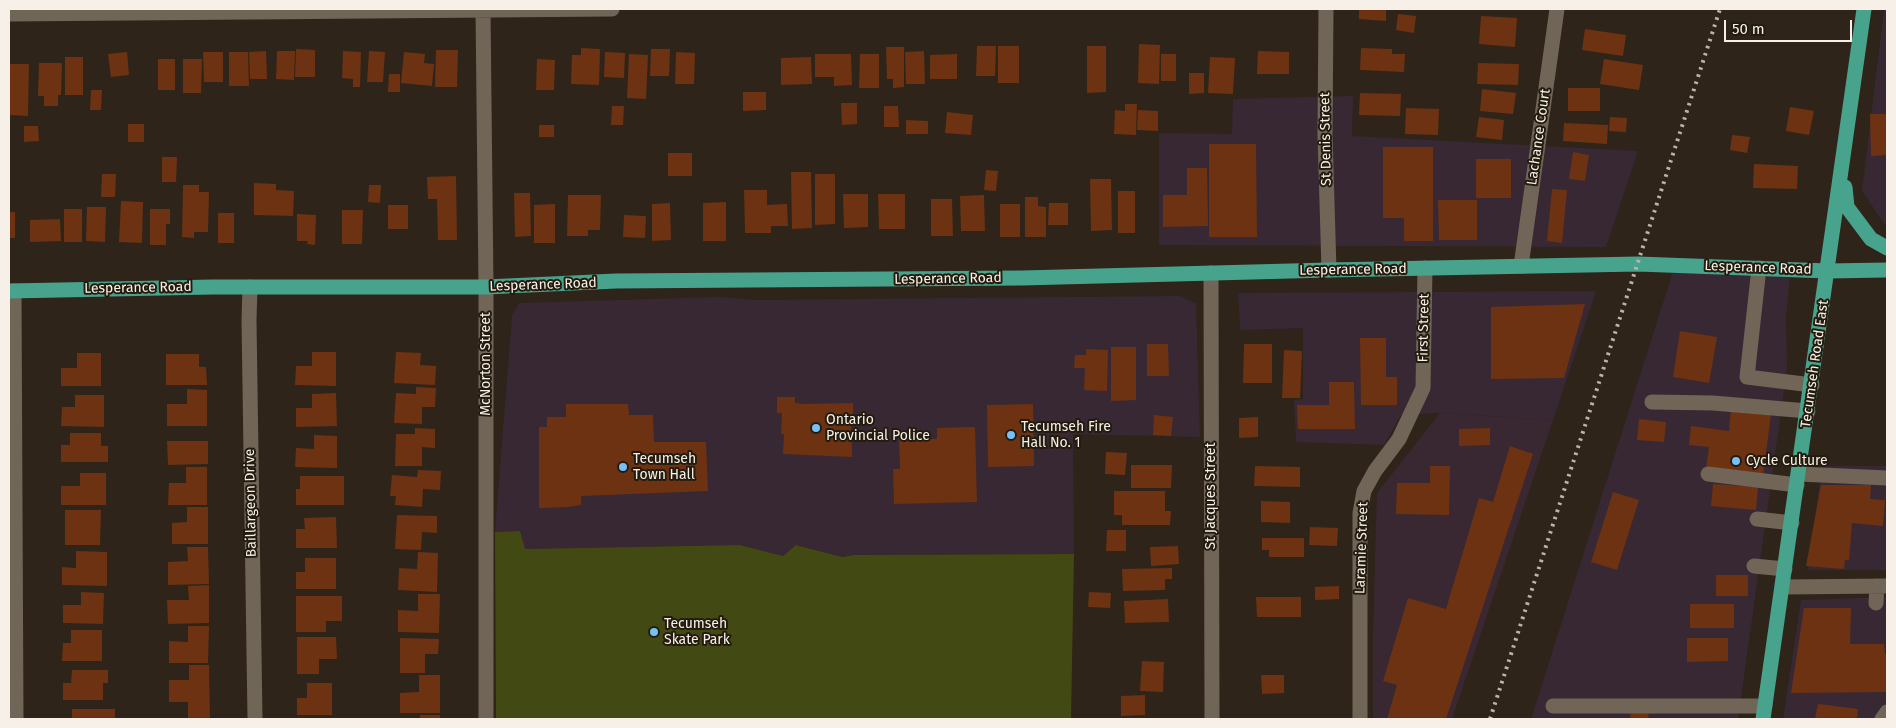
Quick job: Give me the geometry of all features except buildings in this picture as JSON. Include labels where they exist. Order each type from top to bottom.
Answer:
[{"type":"main road","name":"Tecumseh Road East","points":[[1764,713],[1864,9]]},
{"type":"main road","points":[[1842,161],[1847,207],[1871,239],[1887,248]]},
{"type":"main road","name":"Lesperance Road","points":[[12,291],[250,287],[486,287],[616,282],[1022,278],[1638,264],[1828,271],[1887,270]]},
{"type":"street","name":"McNorton Street","points":[[483,9],[486,287],[486,719]]},
{"type":"street","points":[[9,14],[612,9]]},
{"type":"street","name":"St Denis Street","points":[[1326,9],[1325,135],[1329,270]]},
{"type":"street","name":"Lachance Court","points":[[1521,266],[1557,9]]},
{"type":"street","name":"First Street","points":[[1423,388],[1425,268]]},
{"type":"street","points":[[1759,268],[1747,377],[1812,385]]},
{"type":"street","name":"St Jacques Street","points":[[1211,273],[1212,719]]},
{"type":"street","name":"Baillargeon Drive","points":[[250,287],[255,719]]},
{"type":"street","points":[[12,291],[12,550],[16,719]]},
{"type":"street","name":"Laramie Street","points":[[1360,719],[1360,513],[1364,491],[1375,471],[1399,440],[1423,388]]},
{"type":"street","points":[[1652,402],[1712,402],[1808,411]]},
{"type":"street","points":[[1708,474],[1798,480],[1887,478]]},
{"type":"street","points":[[1757,519],[1792,523]]},
{"type":"street","points":[[1754,566],[1785,570]]},
{"type":"street","points":[[1783,586],[1862,580],[1882,586],[1876,603]]},
{"type":"street","points":[[1553,706],[1764,713]]},
{"type":"street","points":[[1882,719],[1887,712]]},
{"type":"shaded area","points":[[1884,9],[1887,9],[1887,228],[1862,191]]},
{"type":"shaded area","points":[[1353,96],[1352,136],[1638,151],[1606,247],[1159,245],[1159,133],[1232,134],[1233,99]]},
{"type":"shaded area","points":[[1675,265],[1791,269],[1786,316],[1787,369],[1738,719],[1531,719]]},
{"type":"shaded area","points":[[1596,291],[1553,420],[1440,413],[1401,415],[1384,445],[1296,442],[1294,400],[1303,399],[1303,328],[1240,330],[1238,293]]},
{"type":"shaded area","points":[[1180,296],[1196,303],[1200,437],[1073,434],[1074,554],[854,555],[842,557],[797,545],[783,556],[740,545],[524,549],[520,531],[495,532],[512,316],[519,303],[720,297],[754,300]]},
{"type":"shaded area","points":[[1440,413],[1553,420],[1452,719],[1373,719],[1373,634],[1377,493]]},
{"type":"shaded area","points":[[1822,466],[1887,466],[1887,570],[1808,570]]},
{"type":"shaded area","points":[[1887,597],[1887,719],[1783,719],[1801,600]]},
{"type":"green space","points":[[520,531],[525,549],[740,545],[783,556],[796,545],[842,557],[854,555],[1074,554],[1071,719],[496,719],[495,532]]},
{"type":"railway","points":[[1490,719],[1720,9]]},
{"type":"place","name":"Ontario Provincial Police","points":[[816,428]]},
{"type":"place","name":"Tecumseh Fire Hall No. 1","points":[[1011,435]]},
{"type":"place","name":"Cycle Culture","points":[[1736,461]]},
{"type":"place","name":"Tecumseh Town Hall","points":[[623,467]]},
{"type":"place","name":"Tecumseh Skate Park","points":[[654,632]]}]
